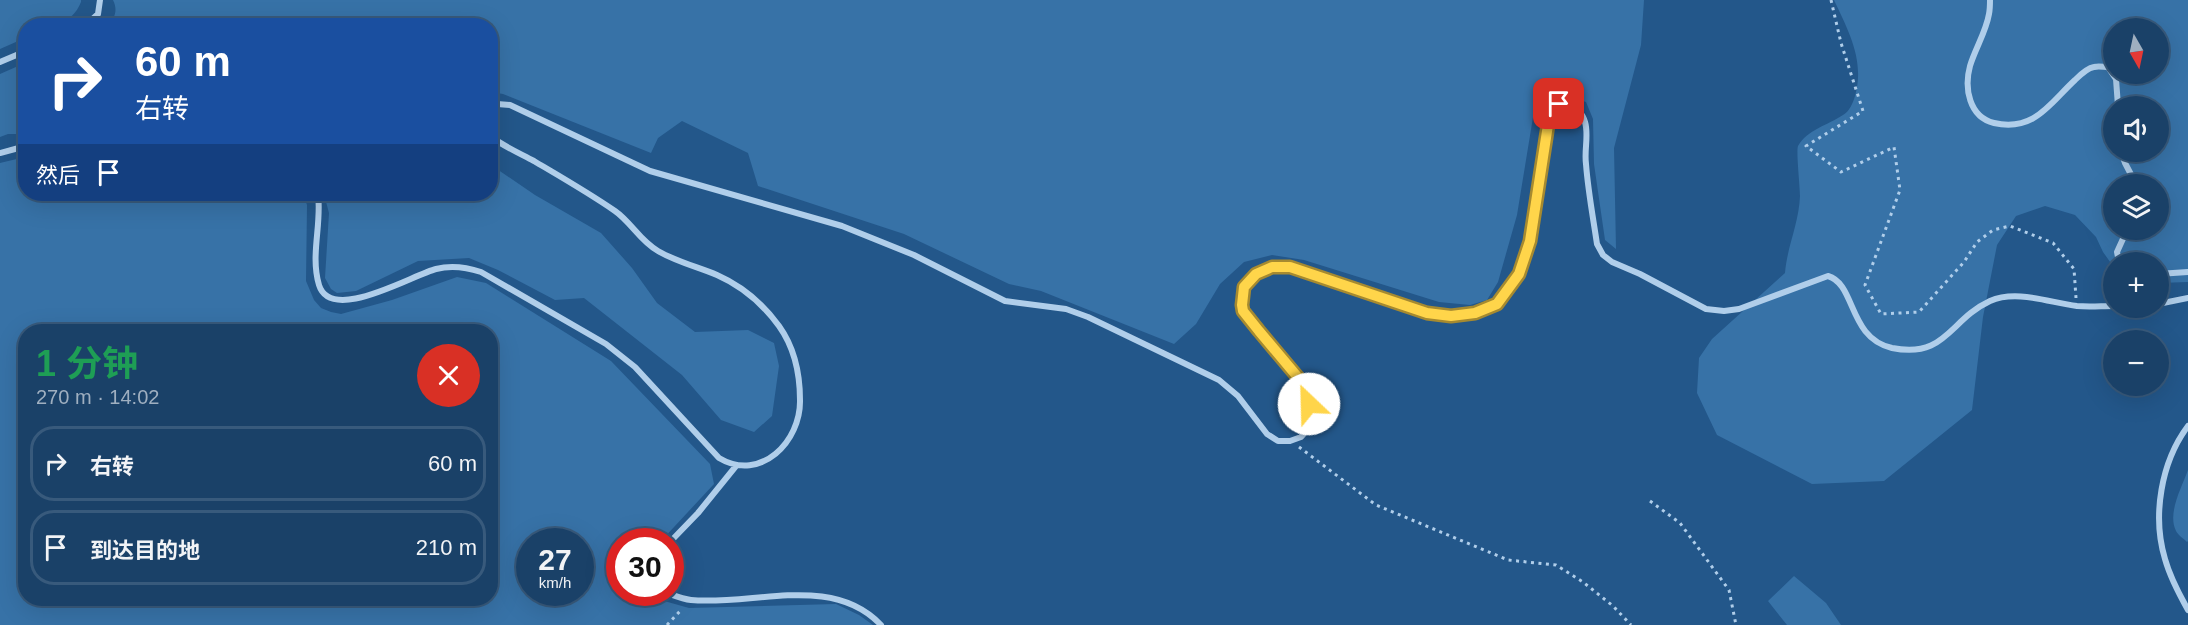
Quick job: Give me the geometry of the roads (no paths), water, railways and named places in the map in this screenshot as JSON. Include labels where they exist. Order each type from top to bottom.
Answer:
[{"type":"street","points":[[94,18],[98,14],[100,0]]},
{"type":"street","points":[[1990,0],[1989,15],[1969,72],[1969,97],[1974,110],[1983,120],[2012,124],[2039,115],[2081,75],[2094,67],[2108,67],[2116,79],[2117,96]]},
{"type":"street","points":[[0,62],[18,54]]},
{"type":"street","points":[[498,105],[510,105],[650,171],[842,226],[914,255],[1005,301],[1066,309],[1088,317],[1219,380],[1238,396],[1268,434],[1278,441],[1290,441],[1302,437],[1309,428],[1311,415],[1301,381],[1243,311],[1242,293],[1247,282],[1256,274],[1272,267],[1290,267],[1427,313],[1451,316],[1486,310],[1497,304],[1519,274],[1530,241],[1550,112],[1559,104],[1576,108],[1586,123],[1585,162],[1597,244],[1603,255],[1612,262],[1706,309],[1724,311],[1739,309],[1828,276],[1834,277],[1842,286],[1856,319],[1874,340],[1890,348],[1914,350],[1937,344],[1974,311],[1996,299],[2018,297],[2077,306],[2103,306]]},
{"type":"street","points":[[319,201],[315,251],[317,277],[320,289],[328,297],[340,300],[369,295],[439,268],[470,268],[481,272],[606,344],[635,367],[719,458],[736,466],[747,467],[765,462],[775,455],[786,441],[796,419],[800,401],[795,357],[789,340],[779,325],[752,295],[720,276],[655,250],[615,211],[498,141]]},
{"type":"street","points":[[0,153],[18,148]]},
{"type":"street","points":[[2169,274],[2188,273]]},
{"type":"street","points":[[2169,302],[2188,298]]},
{"type":"street","points":[[2188,426],[2166,470],[2161,506],[2161,538],[2165,559],[2188,610]]},
{"type":"street","points":[[684,528],[736,466]]},
{"type":"street","points":[[684,598],[690,600],[821,596],[852,603],[871,614],[881,625]]}]
